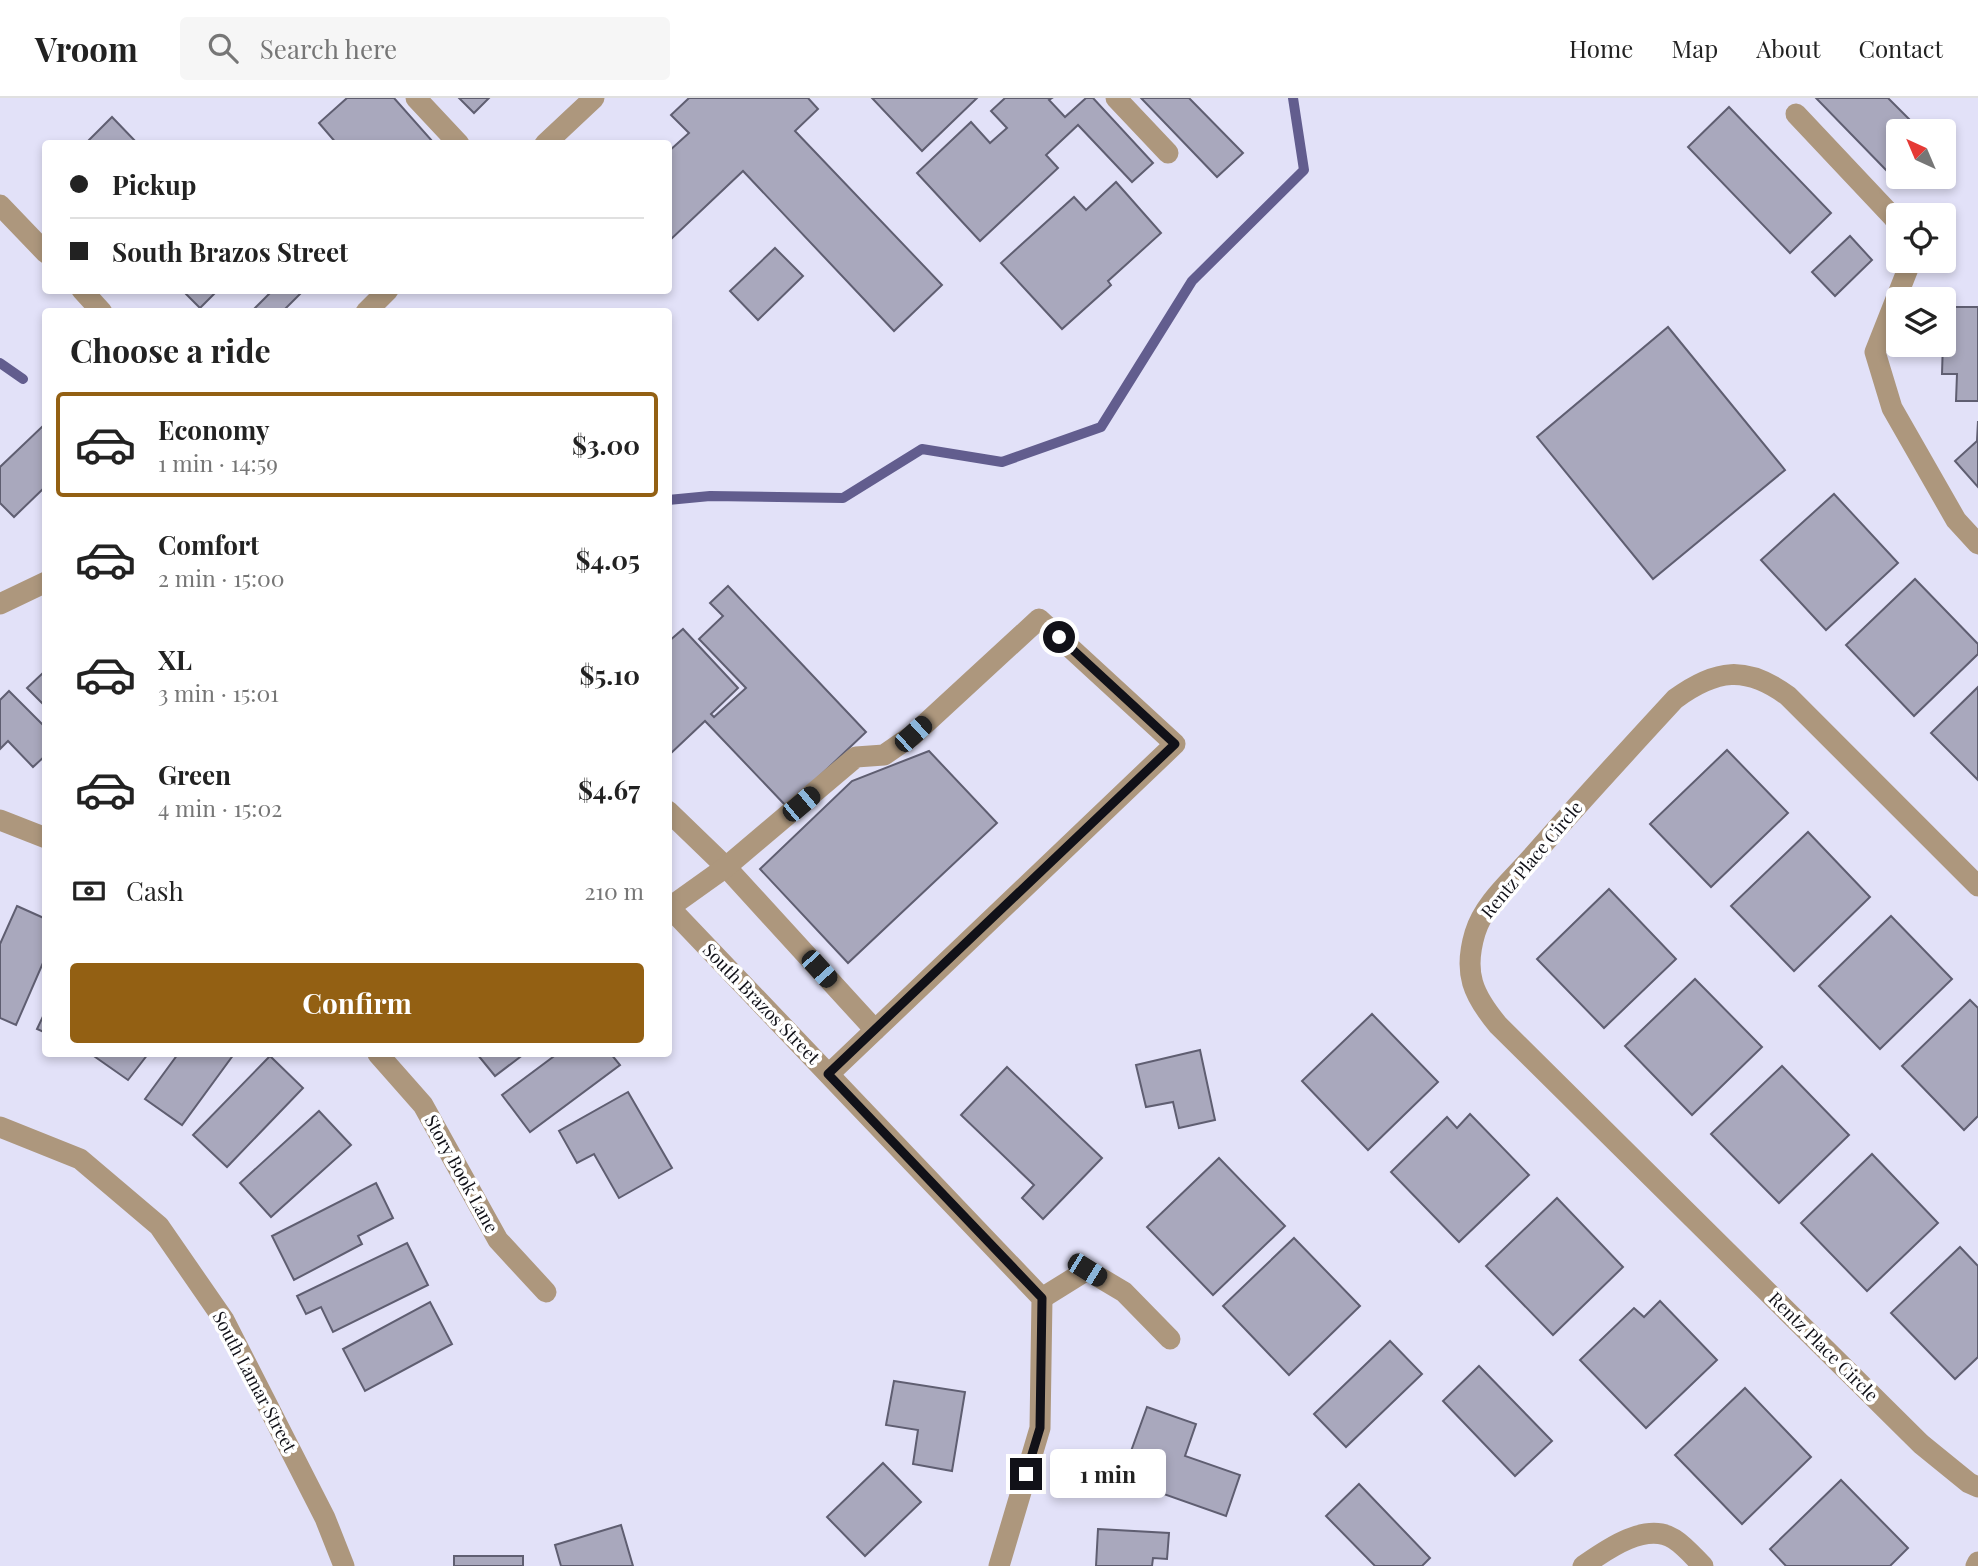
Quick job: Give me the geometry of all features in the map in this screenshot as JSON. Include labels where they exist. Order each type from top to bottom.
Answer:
[{"type":"street","points":[[416,98],[455,140]]},
{"type":"street","points":[[549,140],[594,98]]},
{"type":"street","points":[[1116,98],[1168,153]]},
{"type":"street","points":[[1796,114],[1886,210]]},
{"type":"street","points":[[0,205],[42,249]]},
{"type":"street","points":[[1906,273],[1875,352],[1892,408],[1956,520],[1978,544]]},
{"type":"street","points":[[86,294],[98,308]]},
{"type":"street","points":[[370,308],[384,294]]},
{"type":"street","points":[[0,604],[42,584]]},
{"type":"street","points":[[672,905],[726,867],[856,757],[884,755],[913,734],[1039,619],[1175,744],[828,1074]]},
{"type":"street","name":"Rentz Place Circle","points":[[1978,886],[1788,696],[1768,682],[1750,677],[1721,675],[1696,684],[1675,699],[1484,912],[1473,944],[1470,978],[1480,1003],[1498,1025],[1921,1444],[1969,1483],[1978,1487]]},
{"type":"street","points":[[672,815],[726,867],[875,1030]]},
{"type":"street","points":[[0,820],[42,836]]},
{"type":"street","name":"South Brazos Street","points":[[672,910],[1042,1298]]},
{"type":"street","name":"Story Book Lane","points":[[381,1057],[424,1105],[498,1240],[546,1292]]},
{"type":"street","name":"South Lamar Street","points":[[0,1127],[80,1159],[159,1226],[224,1320],[325,1518],[344,1566]]},
{"type":"street","points":[[999,1566],[1040,1428],[1042,1298],[1087,1270],[1124,1292],[1170,1339]]},
{"type":"street","points":[[1583,1566],[1608,1549],[1645,1532],[1673,1538],[1703,1566]]},
{"type":"building","points":[[347,98],[394,98],[431,140],[334,140],[319,123]]},
{"type":"building","points":[[459,98],[489,98],[474,113]]},
{"type":"building","points":[[689,98],[808,98],[818,109],[795,131],[942,285],[894,331],[743,171],[672,238],[672,148],[689,133],[671,115]]},
{"type":"building","points":[[872,98],[977,98],[922,151]]},
{"type":"building","points":[[1005,98],[1052,98],[1049,100],[1065,117],[1086,98],[1093,98],[1153,163],[1132,182],[1078,125],[1046,155],[1058,168],[980,241],[917,173],[971,122],[990,143],[1007,128],[991,111]]},
{"type":"building","points":[[1141,98],[1189,98],[1243,153],[1217,177]]},
{"type":"building","points":[[1816,98],[1888,98],[1909,119],[1886,119],[1886,170]]},
{"type":"building","points":[[1729,107],[1831,213],[1790,253],[1688,147]]},
{"type":"building","points":[[112,117],[134,140],[89,140]]},
{"type":"building","points":[[1116,182],[1161,233],[1108,281],[1111,285],[1062,329],[1001,263],[1074,197],[1086,210]]},
{"type":"building","points":[[1850,236],[1872,260],[1835,296],[1812,272]]},
{"type":"building","points":[[775,248],[803,276],[758,320],[730,291]]},
{"type":"building","points":[[186,294],[214,294],[200,308]]},
{"type":"building","points":[[269,294],[300,294],[286,308],[255,308]]},
{"type":"building","points":[[1956,307],[1978,307],[1978,401],[1956,401],[1957,374],[1942,374],[1943,357],[1956,357]]},
{"type":"building","points":[[1668,327],[1785,470],[1653,579],[1537,437]]},
{"type":"building","points":[[1978,421],[1978,487],[1955,461],[1977,441]]},
{"type":"building","points":[[42,427],[42,490],[14,517],[0,503],[0,467]]},
{"type":"building","points":[[1834,494],[1898,563],[1826,630],[1761,560]]},
{"type":"building","points":[[1915,579],[1978,644],[1978,654],[1914,716],[1846,645]]},
{"type":"building","points":[[728,586],[866,732],[787,807],[705,721],[672,752],[672,639],[683,629],[738,688],[711,714],[714,717],[746,688],[699,639],[723,616],[710,603]]},
{"type":"building","points":[[42,674],[42,703],[27,688]]},
{"type":"building","points":[[1978,687],[1978,780],[1931,733]]},
{"type":"building","points":[[9,691],[42,724],[42,759],[33,767],[8,741],[0,749],[0,700]]},
{"type":"building","points":[[1727,750],[1788,813],[1711,887],[1650,824]]},
{"type":"building","points":[[929,751],[997,823],[848,963],[760,869],[852,781]]},
{"type":"building","points":[[1808,832],[1870,897],[1794,971],[1731,906]]},
{"type":"building","points":[[1609,889],[1676,959],[1604,1028],[1537,959]]},
{"type":"building","points":[[17,906],[42,917],[42,965],[16,1025],[0,1018],[0,944]]},
{"type":"building","points":[[1891,916],[1952,979],[1880,1049],[1819,986]]},
{"type":"building","points":[[1695,979],[1762,1047],[1692,1115],[1625,1046]]},
{"type":"building","points":[[1970,1000],[1978,1008],[1978,1116],[1964,1130],[1902,1066]]},
{"type":"building","points":[[1372,1014],[1438,1082],[1368,1150],[1302,1081]]},
{"type":"building","points":[[42,1018],[42,1031],[37,1029]]},
{"type":"building","points":[[1200,1050],[1215,1120],[1179,1128],[1173,1102],[1146,1107],[1136,1065]]},
{"type":"building","points":[[95,1057],[146,1057],[128,1080]]},
{"type":"building","points":[[176,1057],[232,1057],[182,1125],[145,1099]]},
{"type":"building","points":[[269,1057],[303,1088],[227,1167],[193,1135]]},
{"type":"building","points":[[479,1057],[520,1057],[495,1076]]},
{"type":"building","points":[[553,1057],[613,1057],[620,1065],[530,1132],[502,1095]]},
{"type":"building","points":[[1782,1066],[1849,1135],[1779,1203],[1711,1134]]},
{"type":"building","points":[[1007,1067],[1102,1158],[1043,1219],[1022,1198],[1034,1185],[961,1115]]},
{"type":"building","points":[[628,1092],[672,1168],[619,1198],[594,1154],[577,1163],[559,1131]]},
{"type":"building","points":[[319,1111],[351,1145],[271,1217],[240,1183]]},
{"type":"building","points":[[1470,1114],[1529,1175],[1459,1242],[1391,1172],[1447,1117],[1457,1128]]},
{"type":"building","points":[[1872,1154],[1938,1223],[1867,1291],[1801,1223]]},
{"type":"building","points":[[1219,1158],[1285,1226],[1213,1295],[1147,1227]]},
{"type":"building","points":[[376,1183],[393,1218],[358,1236],[362,1244],[294,1280],[272,1236]]},
{"type":"building","points":[[1557,1198],[1623,1267],[1553,1335],[1486,1266]]},
{"type":"building","points":[[1294,1238],[1360,1306],[1289,1375],[1223,1306]]},
{"type":"building","points":[[407,1243],[428,1285],[333,1332],[321,1307],[306,1314],[297,1296]]},
{"type":"building","points":[[1960,1247],[1978,1266],[1978,1357],[1955,1379],[1891,1313]]},
{"type":"building","points":[[1660,1301],[1717,1360],[1646,1428],[1580,1360],[1634,1308],[1644,1317]]},
{"type":"building","points":[[430,1302],[452,1344],[365,1391],[343,1349]]},
{"type":"building","points":[[1390,1341],[1422,1374],[1346,1447],[1314,1414]]},
{"type":"building","points":[[1479,1366],[1552,1441],[1515,1476],[1443,1401]]},
{"type":"building","points":[[894,1381],[965,1392],[952,1471],[913,1464],[918,1430],[886,1425]]},
{"type":"building","points":[[1745,1388],[1811,1457],[1742,1524],[1675,1455]]},
{"type":"building","points":[[1147,1407],[1196,1424],[1185,1456],[1240,1475],[1226,1516],[1121,1479]]},
{"type":"building","points":[[883,1463],[921,1502],[865,1556],[827,1517]]},
{"type":"building","points":[[1841,1480],[1908,1548],[1890,1566],[1786,1566],[1770,1549]]},
{"type":"building","points":[[1359,1484],[1430,1558],[1422,1566],[1375,1566],[1326,1516]]},
{"type":"building","points":[[621,1525],[633,1566],[561,1566],[555,1545]]},
{"type":"building","points":[[1098,1529],[1169,1533],[1167,1559],[1153,1558],[1152,1566],[1096,1566]]},
{"type":"building","points":[[454,1556],[523,1556],[523,1566],[454,1566]]},
{"type":"waterway","points":[[672,500],[710,496],[843,498],[922,449],[1002,462],[1101,427],[1192,281],[1304,170],[1293,98]]},
{"type":"waterway","points":[[0,363],[23,379]]},
{"type":"route","points":[[1026,1474],[1040,1428],[1042,1298],[828,1074],[1175,744],[1059,637]]}]
